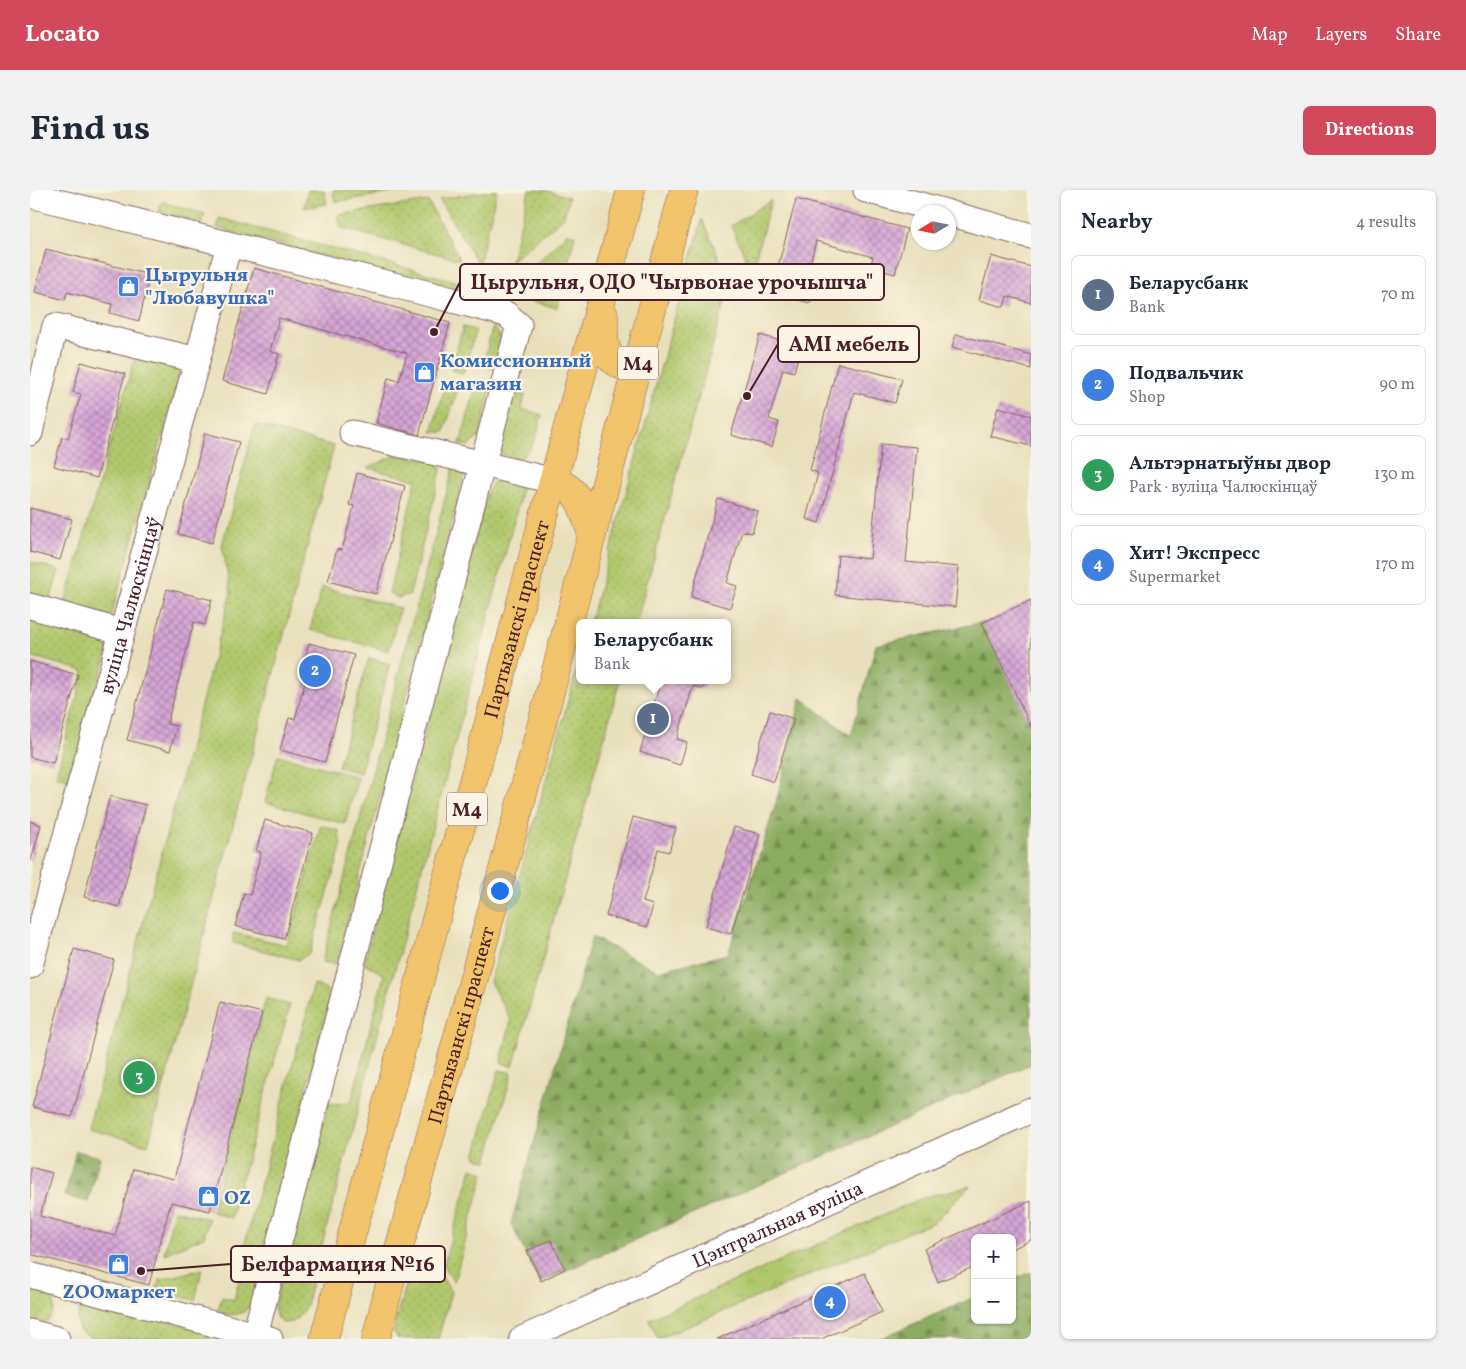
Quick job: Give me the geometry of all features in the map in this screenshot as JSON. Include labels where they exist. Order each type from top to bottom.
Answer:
[{"type":"main road","name":"Партызанскі праспект","points":[[324,1339],[631,190]]},
{"type":"main road","name":"Партызанскі праспект","points":[[376,1339],[394,1263],[471,989],[684,190]]},
{"type":"main road","points":[[603,294],[604,343],[607,353],[614,363],[623,366],[640,357]]},
{"type":"main road","points":[[554,480],[566,484],[574,492],[583,508],[592,535]]},
{"type":"street","points":[[866,190],[919,205]]},
{"type":"street","points":[[30,195],[506,314],[519,326],[262,1337],[30,1275]]},
{"type":"street","points":[[956,215],[1031,236]]},
{"type":"street","name":"вуліца Чалюскінцаў","points":[[30,966],[229,245]]},
{"type":"street","points":[[30,433],[55,326],[197,360]]},
{"type":"street","points":[[352,433],[554,480]]},
{"type":"street","points":[[30,606],[122,632]]},
{"type":"street","name":"Цэнтральная вуліца","points":[[522,1339],[1031,1110]]},
{"type":"street","points":[[30,1332],[57,1339]]},
{"type":"green space","points":[[308,190],[324,190],[327,204],[304,208]]},
{"type":"green space","points":[[333,190],[408,190],[335,202]]},
{"type":"green space","points":[[497,190],[479,265],[439,199]]},
{"type":"green space","points":[[529,190],[544,190],[569,197],[564,217],[511,261]]},
{"type":"green space","points":[[771,200],[752,271],[731,226]]},
{"type":"green space","points":[[428,201],[460,260],[341,228],[338,215]]},
{"type":"green space","points":[[162,202],[205,214],[202,224],[159,212]]},
{"type":"green space","points":[[219,218],[488,290],[485,299],[217,228]]},
{"type":"green space","points":[[702,219],[730,283],[637,619],[591,619]]},
{"type":"green space","points":[[567,233],[575,235],[557,308],[505,294]]},
{"type":"green space","points":[[493,325],[503,341],[496,369],[483,366]]},
{"type":"green space","points":[[463,327],[476,330],[463,373],[451,370]]},
{"type":"green space","points":[[135,357],[181,371],[111,617],[65,604]]},
{"type":"green space","points":[[477,383],[491,388],[479,437],[468,446],[460,444]]},
{"type":"green space","points":[[444,389],[457,392],[444,432],[432,432]]},
{"type":"green space","points":[[514,392],[525,395],[522,409],[542,415],[532,447],[517,460],[501,453],[499,439]]},
{"type":"green space","points":[[255,425],[334,446],[148,1145],[88,1129],[231,593],[222,545]]},
{"type":"green space","points":[[396,455],[437,461],[441,470],[410,594],[398,598],[389,593],[416,480],[368,468]]},
{"type":"green space","points":[[454,465],[465,472],[338,958],[334,964],[322,962]]},
{"type":"green space","points":[[496,478],[511,479],[521,487],[520,498],[305,1309],[293,1322],[283,1323],[277,1318],[274,1307],[328,1104],[351,1103],[384,975],[364,963],[487,493]]},
{"type":"green space","points":[[30,562],[59,570],[50,601],[30,595]]},
{"type":"green space","points":[[322,587],[400,608],[389,651],[310,630]]},
{"type":"green space","points":[[30,616],[111,638],[73,781],[56,776],[84,671],[30,656]]},
{"type":"green space","points":[[984,622],[1031,726],[1031,739],[1027,741],[1031,751],[1031,1064],[540,1282],[511,1224],[592,937],[658,971],[728,954],[776,803],[801,698],[851,736],[876,645]]},
{"type":"green space","points":[[369,658],[390,664],[360,773],[338,767]]},
{"type":"green space","points":[[576,672],[576,684],[619,684],[513,1067],[501,1062],[511,1020],[490,982]]},
{"type":"green space","points":[[278,755],[358,777],[345,824],[265,802]]},
{"type":"green space","points":[[321,825],[339,831],[341,848],[310,953],[299,960],[233,943],[233,933],[287,945]]},
{"type":"green space","points":[[314,984],[327,990],[329,1001],[254,1296],[248,1308],[240,1314],[217,1313],[222,1297],[234,1300],[245,1256],[242,1254]]},
{"type":"green space","points":[[266,998],[290,1005],[231,1218],[212,1212]]},
{"type":"green space","points":[[499,1070],[512,1073],[487,1161],[475,1157]]},
{"type":"green space","points":[[76,1151],[100,1157],[88,1202],[65,1196]]},
{"type":"green space","points":[[472,1168],[484,1173],[454,1282],[443,1266]]},
{"type":"green space","points":[[970,1186],[934,1222],[658,1339],[649,1319],[922,1198]]},
{"type":"green space","points":[[174,1210],[209,1219],[204,1237],[164,1254]]},
{"type":"green space","points":[[202,1269],[195,1300],[156,1291],[159,1280]]},
{"type":"green space","points":[[439,1272],[451,1292],[438,1339],[398,1339],[393,1331],[406,1281]]},
{"type":"green space","points":[[1031,1272],[1031,1339],[879,1339],[971,1299],[971,1324],[1016,1324],[1016,1278]]},
{"type":"green space","points":[[30,1288],[47,1292],[54,1298],[54,1310],[49,1320],[40,1323],[30,1320]]},
{"type":"green space","points":[[95,1302],[236,1339],[98,1339],[88,1336],[79,1330],[78,1323],[78,1313],[83,1304]]},
{"type":"building","points":[[796,199],[907,229],[895,274],[870,267],[873,257],[816,241],[806,279],[816,281],[810,303],[771,293]]},
{"type":"building","points":[[46,249],[150,275],[139,321],[110,313],[112,304],[67,292],[65,300],[35,292]]},
{"type":"building","points":[[991,256],[1031,267],[1031,303],[1007,296],[1004,307],[979,300]]},
{"type":"building","points":[[254,268],[450,323],[419,435],[376,423],[388,378],[399,381],[407,353],[279,318],[270,351],[279,354],[268,394],[222,381]]},
{"type":"building","points":[[956,334],[1031,355],[1031,369],[952,347]]},
{"type":"building","points":[[760,335],[801,347],[794,372],[783,369],[769,419],[779,422],[772,447],[731,435]]},
{"type":"building","points":[[81,362],[125,374],[97,478],[54,466],[62,437],[68,438],[81,394],[73,392]]},
{"type":"building","points":[[838,363],[902,379],[895,403],[854,392],[819,523],[806,519],[818,473],[810,470]]},
{"type":"building","points":[[998,407],[1031,416],[1031,446],[990,436]]},
{"type":"building","points":[[205,433],[239,442],[212,543],[178,534]]},
{"type":"building","points":[[881,444],[917,447],[906,562],[959,567],[955,607],[835,595],[838,555],[870,559]]},
{"type":"building","points":[[357,473],[405,486],[376,594],[328,581],[337,549],[342,550],[354,506],[349,505]]},
{"type":"building","points":[[718,499],[758,511],[752,533],[742,531],[727,583],[737,586],[730,608],[691,597]]},
{"type":"building","points":[[30,508],[72,519],[60,560],[30,552]]},
{"type":"building","points":[[167,589],[212,600],[205,625],[194,622],[167,724],[177,726],[170,751],[127,740]]},
{"type":"building","points":[[1031,600],[1031,727],[982,623]]},
{"type":"building","points":[[309,643],[354,655],[325,762],[280,750],[289,718],[295,719],[307,675],[301,674]]},
{"type":"building","points":[[30,661],[78,675],[53,763],[30,757]]},
{"type":"building","points":[[660,684],[704,684],[703,689],[693,686],[677,739],[687,742],[680,765],[640,752]]},
{"type":"building","points":[[770,711],[794,719],[774,782],[751,774]]},
{"type":"building","points":[[110,796],[146,805],[119,907],[84,897]]},
{"type":"building","points":[[633,817],[676,828],[669,852],[658,849],[643,902],[653,905],[647,927],[606,916]]},
{"type":"building","points":[[265,820],[313,833],[284,939],[235,926],[244,893],[250,895],[261,852],[256,851]]},
{"type":"building","points":[[30,821],[41,825],[31,861],[30,861]]},
{"type":"building","points":[[734,827],[760,834],[731,934],[706,927]]},
{"type":"building","points":[[74,949],[114,960],[72,1117],[32,1107]]},
{"type":"building","points":[[220,1002],[262,1013],[210,1211],[171,1202],[149,1285],[30,1254],[30,1167],[52,1173],[40,1216],[115,1236],[133,1169],[174,1179]]},
{"type":"building","points":[[1031,1201],[1031,1240],[1016,1247],[1016,1234],[971,1234],[971,1268],[938,1282],[924,1249]]},
{"type":"building","points":[[551,1240],[565,1269],[541,1281],[527,1251]]},
{"type":"building","points":[[865,1273],[882,1312],[821,1339],[717,1339]]},
{"type":"place","name":"Цырульня \"Любавушка\"","points":[[129,286]]},
{"type":"place","name":"Цырульня, ОДО \"Чырвонае урочышча\"","points":[[434,332]]},
{"type":"place","name":"Комиссионный магазин","points":[[424,372]]},
{"type":"place","name":"AMI мебель","points":[[747,396]]},
{"type":"place","name":"Подвальчик","points":[[315,671]]},
{"type":"place","name":"Беларусбанк","points":[[653,719]]},
{"type":"place","name":"Альтэрнатыўны двор","points":[[139,1077]]},
{"type":"place","name":"OZ","points":[[208,1197]]},
{"type":"place","name":"ZOOмаркет","points":[[119,1265]]},
{"type":"place","name":"Белфармация №16","points":[[141,1271]]},
{"type":"place","name":"Хит! Экспресс","points":[[830,1302]]}]
